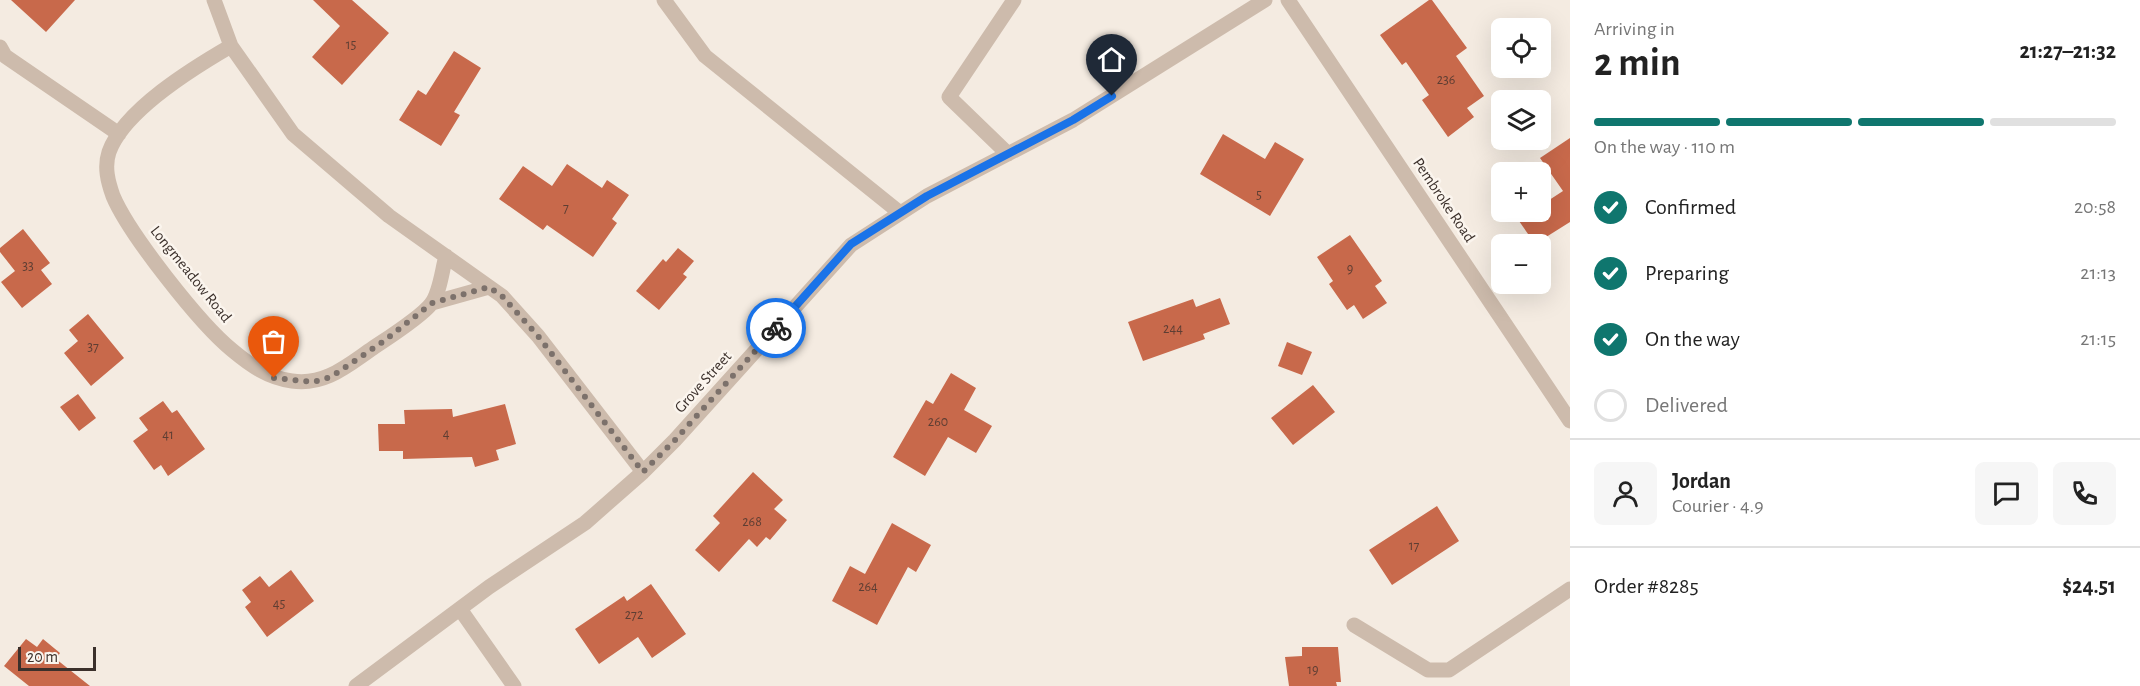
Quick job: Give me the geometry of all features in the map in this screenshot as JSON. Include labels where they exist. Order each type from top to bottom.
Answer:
[{"type":"street","points":[[214,0],[231,46],[271,106],[302,142],[380,209],[502,296],[538,336],[643,472]]},
{"type":"street","points":[[664,0],[705,56],[899,212]]},
{"type":"street","points":[[1008,154],[949,97],[1014,0]]},
{"type":"street","name":"Grove Street","points":[[356,686],[460,609],[585,523],[643,472],[675,440],[851,244],[899,212],[1073,120],[1265,0]]},
{"type":"street","name":"Pembroke Road","points":[[1288,0],[1570,421]]},
{"type":"street","name":"Longmeadow Road","points":[[231,46],[177,78],[119,134],[109,152],[106,173],[114,197],[130,226],[207,326],[231,349],[265,373],[293,382],[313,382],[331,377],[384,341],[432,303],[489,287]]},
{"type":"street","points":[[0,47],[5,56],[119,134]]},
{"type":"street","points":[[432,303],[446,256]]},
{"type":"street","points":[[1354,625],[1428,670],[1449,670],[1570,589]]},
{"type":"street","points":[[460,609],[514,686]]},
{"type":"building","points":[[11,0],[75,0],[46,32]]},
{"type":"building","points":[[313,0],[352,0],[389,33],[342,85],[312,57],[340,26]]},
{"type":"building","points":[[1432,0],[1467,48],[1456,56],[1484,96],[1467,108],[1474,117],[1448,137],[1422,100],[1429,95],[1406,62],[1402,65],[1380,35]]},
{"type":"building","points":[[454,51],[481,68],[454,112],[460,115],[441,146],[399,120],[418,90],[426,95]]},
{"type":"building","points":[[1223,134],[1265,159],[1275,142],[1304,159],[1270,216],[1200,174]]},
{"type":"building","points":[[1570,138],[1570,222],[1551,234],[1528,234],[1520,222],[1551,222],[1551,199],[1563,191],[1551,174],[1551,162],[1543,162],[1540,158]]},
{"type":"building","points":[[567,164],[602,188],[607,180],[629,195],[612,219],[617,223],[593,257],[547,225],[543,230],[499,199],[523,166],[552,186]]},
{"type":"building","points":[[23,229],[50,263],[41,270],[52,284],[22,308],[1,282],[15,271],[0,252],[0,248]]},
{"type":"building","points":[[1350,235],[1382,281],[1375,286],[1387,303],[1363,319],[1354,305],[1347,310],[1329,284],[1333,281],[1317,257]]},
{"type":"building","points":[[678,248],[694,261],[683,274],[687,277],[659,310],[636,291],[663,259],[666,262]]},
{"type":"building","points":[[1220,298],[1230,324],[1203,334],[1205,339],[1143,361],[1128,322],[1193,299],[1196,307]]},
{"type":"building","points":[[88,314],[124,358],[91,386],[64,353],[78,341],[69,330]]},
{"type":"building","points":[[1287,342],[1312,352],[1302,375],[1278,366]]},
{"type":"building","points":[[951,373],[976,388],[964,410],[992,426],[976,453],[948,437],[925,476],[893,457],[926,400],[933,404]]},
{"type":"building","points":[[1313,385],[1335,412],[1293,445],[1271,418]]},
{"type":"building","points":[[78,394],[96,418],[79,431],[60,407]]},
{"type":"building","points":[[163,401],[172,413],[177,410],[205,449],[168,476],[161,465],[154,470],[133,441],[148,430],[139,418]]},
{"type":"building","points":[[505,404],[516,444],[496,450],[499,460],[475,467],[472,457],[403,459],[403,451],[379,451],[378,424],[405,424],[404,410],[452,409],[453,417]]},
{"type":"building","points":[[753,472],[783,500],[774,509],[787,520],[770,540],[766,537],[757,547],[749,539],[719,572],[695,550],[720,523],[713,516]]},
{"type":"building","points":[[1437,506],[1459,541],[1392,585],[1369,550]]},
{"type":"building","points":[[892,523],[931,545],[916,572],[908,567],[877,625],[832,601],[850,566],[865,574]]},
{"type":"building","points":[[291,570],[314,601],[267,637],[245,607],[251,602],[242,590],[260,576],[269,587]]},
{"type":"building","points":[[651,584],[686,634],[652,658],[638,637],[599,664],[575,629],[624,596],[627,601]]},
{"type":"building","points":[[26,639],[37,647],[43,639],[60,653],[56,659],[90,686],[29,686],[4,666]]},
{"type":"building","points":[[1302,647],[1338,647],[1341,682],[1336,682],[1337,686],[1289,686],[1285,657],[1302,656]]},
{"type":"way so far","points":[[274,378],[293,382],[313,382],[331,377],[384,341],[432,303],[489,287],[502,296],[538,336],[643,472],[776,328]]},
{"type":"route","points":[[776,328],[851,244],[927,196],[1073,120],[1112,96]]}]
